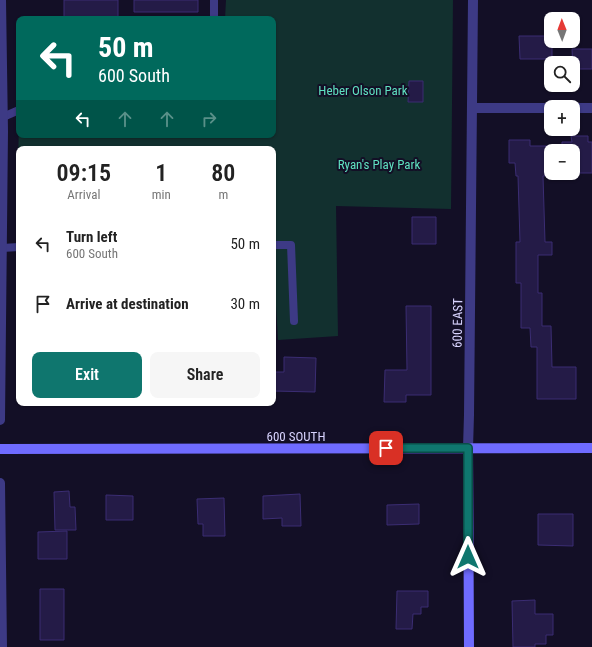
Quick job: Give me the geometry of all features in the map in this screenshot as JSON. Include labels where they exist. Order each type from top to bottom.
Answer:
[{"type":"street","points":[[0,420],[2,248],[1,131],[3,117],[1,0]]},
{"type":"street","name":"600 EAST","points":[[469,647],[468,448],[473,108],[473,0]]},
{"type":"street","points":[[473,108],[544,108]]},
{"type":"street","points":[[580,108],[592,108]]},
{"type":"street","name":"600 SOUTH","points":[[0,449],[592,448]]},
{"type":"street","points":[[0,483],[2,647]]},
{"type":"lane","points":[[214,0],[214,16]]},
{"type":"lane","points":[[3,117],[16,111]]},
{"type":"lane","points":[[276,245],[291,245],[294,321]]},
{"type":"lane","points":[[2,248],[16,248]]},
{"type":"green space","name":"Heber Olson Park","points":[[226,0],[453,0],[451,209],[336,206],[338,336],[278,340],[276,306],[276,146],[18,146],[19,138],[276,138],[276,16],[225,16]]},
{"type":"building","points":[[64,0],[118,0],[118,16],[64,16]]},
{"type":"building","points":[[134,0],[198,0],[198,12],[134,12]]},
{"type":"building","points":[[519,36],[544,36],[544,48],[552,48],[552,56],[544,56],[544,59],[520,59]]},
{"type":"building","points":[[572,49],[592,49],[592,69],[580,69],[580,56],[572,56]]},
{"type":"building","points":[[409,81],[423,81],[423,102],[408,102]]},
{"type":"building","points":[[571,136],[588,136],[588,142],[592,142],[592,173],[580,173],[580,144],[562,144],[562,142],[572,142]]},
{"type":"building","points":[[509,140],[530,140],[530,146],[544,146],[543,176],[545,242],[552,242],[552,255],[538,255],[538,293],[542,293],[542,326],[551,326],[552,367],[576,367],[576,399],[537,399],[537,347],[531,347],[530,328],[521,328],[521,283],[516,283],[516,242],[520,242],[518,176],[516,176],[515,163],[509,163]]},
{"type":"building","points":[[412,217],[436,217],[436,244],[412,244]]},
{"type":"building","points":[[406,306],[431,306],[431,395],[406,395],[406,402],[384,402],[385,370],[407,370]]},
{"type":"building","points":[[284,357],[316,358],[315,392],[276,391],[276,372],[284,372]]},
{"type":"building","points":[[69,491],[70,507],[75,507],[76,530],[55,530],[54,492]]},
{"type":"building","points":[[300,494],[301,526],[282,526],[282,518],[263,519],[263,496]]},
{"type":"building","points":[[106,495],[133,496],[133,520],[106,520]]},
{"type":"building","points":[[224,498],[225,536],[203,536],[203,524],[198,524],[197,499]]},
{"type":"building","points":[[419,504],[419,524],[387,525],[387,505]]},
{"type":"building","points":[[538,514],[573,514],[573,546],[538,545]]},
{"type":"building","points":[[67,531],[67,559],[38,559],[38,532]]},
{"type":"building","points":[[40,589],[64,589],[64,640],[40,640]]},
{"type":"building","points":[[397,591],[428,591],[428,607],[421,607],[421,614],[413,614],[412,629],[396,629]]},
{"type":"building","points":[[535,600],[535,614],[553,614],[553,635],[546,635],[546,644],[535,644],[535,647],[513,647],[512,601]]},
{"type":"route","points":[[386,448],[468,448],[468,557]]},
{"type":"park label","name":"Ryan's Play Park","points":[[379,164]]}]
